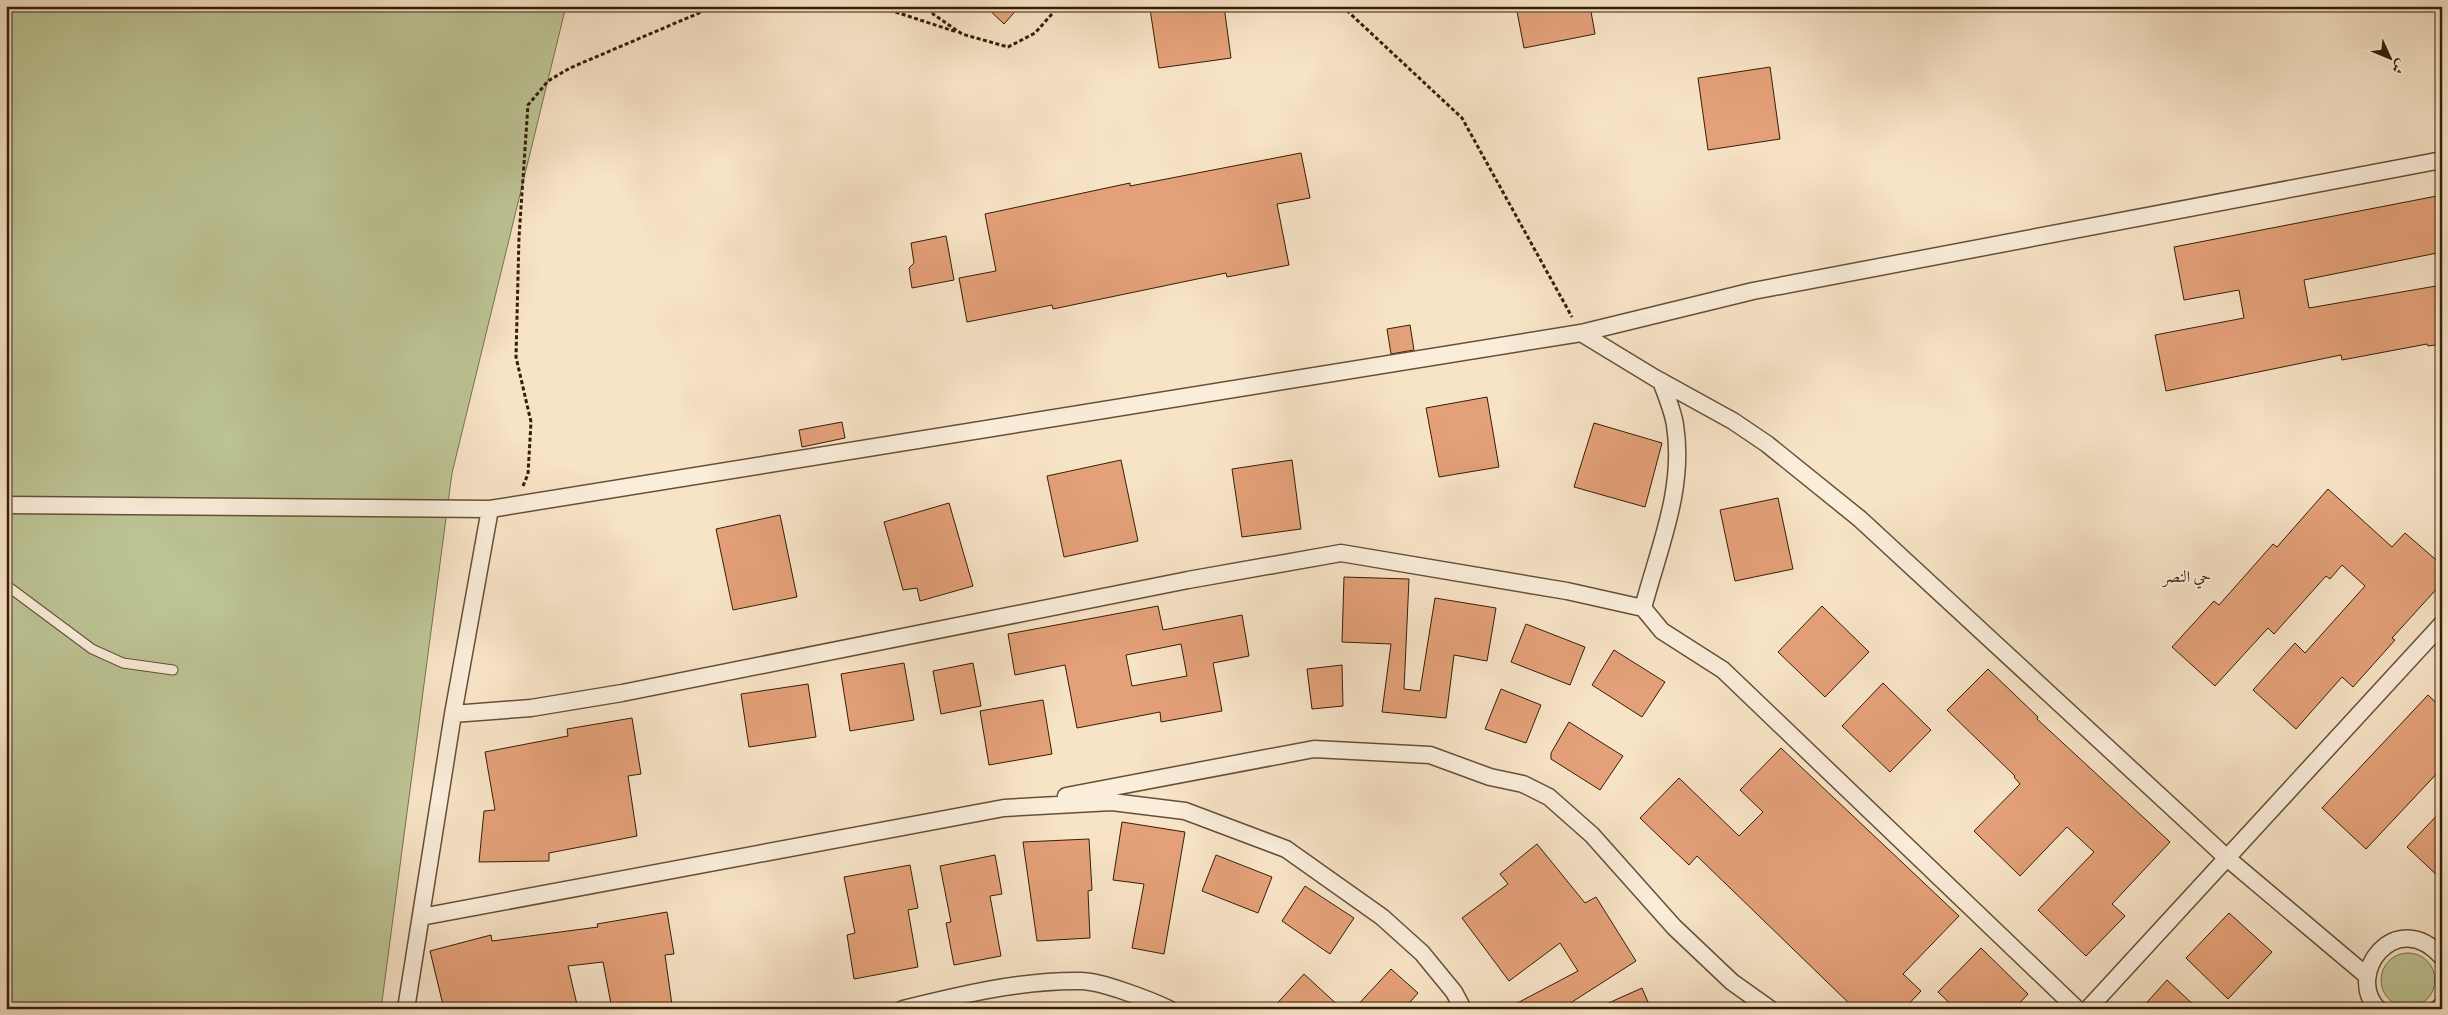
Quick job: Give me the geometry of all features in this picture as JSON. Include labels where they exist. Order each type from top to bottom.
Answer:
[{"type":"street","points":[[6,505],[490,509],[1581,333],[1753,291],[2442,160]]},
{"type":"street","points":[[1581,333],[1767,444],[1860,519],[2227,858],[2367,976]]},
{"type":"street","points":[[1644,608],[1670,516],[1679,464],[1675,423],[1661,382]]},
{"type":"street","points":[[406,1009],[453,714],[490,509]]},
{"type":"street","points":[[453,714],[532,708],[622,693],[1179,582],[1341,553],[1558,590],[1644,608],[1662,631],[1723,670],[2077,1009]]},
{"type":"street","points":[[2088,1009],[2442,624]]},
{"type":"street","points":[[421,916],[1314,749],[1430,755],[1490,777],[1523,784],[1549,797],[1592,835],[1674,928],[1732,982],[1770,1009]]},
{"type":"street","points":[[1004,808],[1112,802],[1185,811],[1286,849],[1382,917],[1422,953],[1454,992],[1463,1009]]},
{"type":"street","points":[[2378,1009],[2370,997],[2367,976],[2375,956],[2382,948],[2401,939],[2423,941],[2430,944],[2442,957]]},
{"type":"street","points":[[903,1009],[1000,988],[1083,981],[1148,999],[1169,1009]]},
{"type":"street","points":[[2438,1009],[2442,1005]]},
{"type":"lane","points":[[8,590],[92,650],[123,663],[173,670]]},
{"type":"path","points":[[516,504],[528,474],[531,422],[516,357],[519,237],[528,105],[548,82],[570,68],[699,14],[711,6]]},
{"type":"path","points":[[878,6],[1008,47],[1035,33],[1059,6]]},
{"type":"path","points":[[934,6],[933,14],[962,34]]},
{"type":"path","points":[[1342,6],[1462,118],[1581,333]]},
{"type":"green space","points":[[6,6],[566,6],[452,473],[381,1009],[6,1009]]},
{"type":"green space","points":[[2403,953],[2413,953],[2423,957],[2431,965],[2435,980],[2431,995],[2423,1003],[2413,1007],[2403,1007],[2393,1003],[2385,995],[2381,985],[2381,975],[2385,965],[2393,957]]},
{"type":"building","points":[[985,6],[1020,6],[1004,24]]},
{"type":"building","points":[[1173,6],[1224,6],[1231,58],[1159,68],[1150,9]]},
{"type":"building","points":[[1516,6],[1590,6],[1595,34],[1524,48]]},
{"type":"building","points":[[1770,67],[1780,139],[1708,150],[1698,78]]},
{"type":"building","points":[[1301,153],[1310,198],[1277,204],[1289,265],[1227,277],[1226,273],[1053,309],[1052,305],[967,322],[959,278],[996,271],[985,214],[1130,183],[1130,186]]},
{"type":"building","points":[[2442,195],[2442,252],[2304,280],[2309,308],[2442,285],[2442,344],[2428,346],[2427,344],[2342,360],[2341,355],[2166,391],[2155,335],[2244,318],[2239,290],[2184,300],[2174,247]]},
{"type":"building","points":[[946,236],[954,280],[912,288],[909,268],[914,263],[911,243]]},
{"type":"building","points":[[1410,325],[1414,350],[1391,354],[1387,329]]},
{"type":"building","points":[[1487,397],[1499,467],[1439,477],[1426,408]]},
{"type":"building","points":[[842,422],[845,438],[802,447],[799,430]]},
{"type":"building","points":[[1594,423],[1662,443],[1645,507],[1574,487]]},
{"type":"building","points":[[1121,460],[1138,541],[1064,557],[1047,476]]},
{"type":"building","points":[[1292,460],[1301,529],[1242,537],[1232,469]]},
{"type":"building","points":[[2328,489],[2392,547],[2405,533],[2442,565],[2442,583],[2392,638],[2395,640],[2353,687],[2342,677],[2296,729],[2253,690],[2295,643],[2305,653],[2365,586],[2342,565],[2330,579],[2326,576],[2274,634],[2268,628],[2215,686],[2172,647],[2214,601],[2219,605],[2273,544],[2277,547]]},
{"type":"building","points":[[1778,498],[1793,569],[1735,581],[1720,510]]},
{"type":"building","points":[[949,503],[973,586],[920,601],[917,588],[903,590],[884,522]]},
{"type":"building","points":[[780,515],[797,597],[733,610],[716,529]]},
{"type":"building","points":[[1344,577],[1409,579],[1404,689],[1420,691],[1435,598],[1496,608],[1487,661],[1454,655],[1446,718],[1382,712],[1391,644],[1342,642]]},
{"type":"building","points":[[1158,606],[1163,630],[1242,615],[1249,656],[1213,663],[1222,711],[1161,722],[1160,712],[1077,728],[1065,665],[1015,675],[1008,634]],"holes":[[[1181,644],[1187,676],[1132,686],[1126,655]]]},
{"type":"building","points":[[1822,606],[1869,652],[1825,697],[1778,652]]},
{"type":"building","points":[[1526,624],[1585,647],[1570,685],[1511,662]]},
{"type":"building","points":[[1614,650],[1665,682],[1642,717],[1592,685]]},
{"type":"building","points":[[904,663],[914,720],[850,731],[841,674]]},
{"type":"building","points":[[973,663],[981,706],[941,714],[933,671]]},
{"type":"building","points":[[1342,665],[1343,706],[1312,709],[1307,669]]},
{"type":"building","points":[[1988,669],[2038,717],[2037,719],[2170,842],[2112,904],[2125,916],[2086,956],[2038,910],[2094,852],[2067,827],[2020,876],[1974,831],[2020,784],[2015,776],[1947,710]]},
{"type":"building","points":[[1883,683],[1931,730],[1890,772],[1842,726]]},
{"type":"building","points":[[808,684],[816,737],[749,747],[741,694]]},
{"type":"building","points":[[1501,689],[1541,705],[1526,743],[1485,729]]},
{"type":"building","points":[[2428,695],[2442,708],[2442,768],[2366,849],[2322,808]]},
{"type":"building","points":[[1043,700],[1052,754],[989,765],[980,711]]},
{"type":"building","points":[[632,718],[641,774],[628,776],[637,836],[549,853],[549,861],[479,862],[484,811],[495,810],[485,752],[568,736],[567,729]]},
{"type":"building","points":[[1569,722],[1623,756],[1600,790],[1551,759],[1551,753]]},
{"type":"building","points":[[1781,748],[1959,916],[1903,974],[1921,991],[1904,1009],[1855,1009],[1697,856],[1689,865],[1640,818],[1679,778],[1739,836],[1763,812],[1740,790]]},
{"type":"building","points":[[2442,810],[2442,880],[2407,847]]},
{"type":"building","points":[[1122,822],[1185,832],[1164,954],[1132,948],[1144,884],[1113,880]]},
{"type":"building","points":[[1089,839],[1092,890],[1088,891],[1090,938],[1037,941],[1023,842]]},
{"type":"building","points":[[1537,844],[1585,903],[1596,897],[1636,961],[1561,1009],[1506,1009],[1578,971],[1560,943],[1509,981],[1462,918],[1508,884],[1500,874]]},
{"type":"building","points":[[995,855],[1002,894],[990,896],[1001,956],[954,965],[946,923],[951,922],[940,866]]},
{"type":"building","points":[[1216,855],[1272,877],[1258,913],[1202,891]]},
{"type":"building","points":[[910,865],[918,908],[908,910],[918,967],[854,979],[847,935],[855,933],[844,877]]},
{"type":"building","points":[[1305,886],[1354,918],[1330,954],[1282,921]]},
{"type":"building","points":[[667,912],[674,954],[665,955],[672,1005],[657,1009],[612,1009],[603,962],[568,966],[578,1009],[444,1009],[430,951],[491,935],[492,941],[598,927],[597,924]]},
{"type":"building","points":[[2229,913],[2272,952],[2228,999],[2186,958]]},
{"type":"building","points":[[1981,948],[2028,994],[2014,1009],[1956,1009],[1938,992]]},
{"type":"building","points":[[1391,969],[1418,993],[1404,1009],[1354,1009]]},
{"type":"building","points":[[1304,974],[1342,1009],[1272,1009]]},
{"type":"building","points":[[2167,980],[2198,1009],[2141,1009]]},
{"type":"building","points":[[1642,988],[1651,1009],[1595,1009]]},
{"type":"district","name":"حي النصر","points":[[2187,576]]}]
